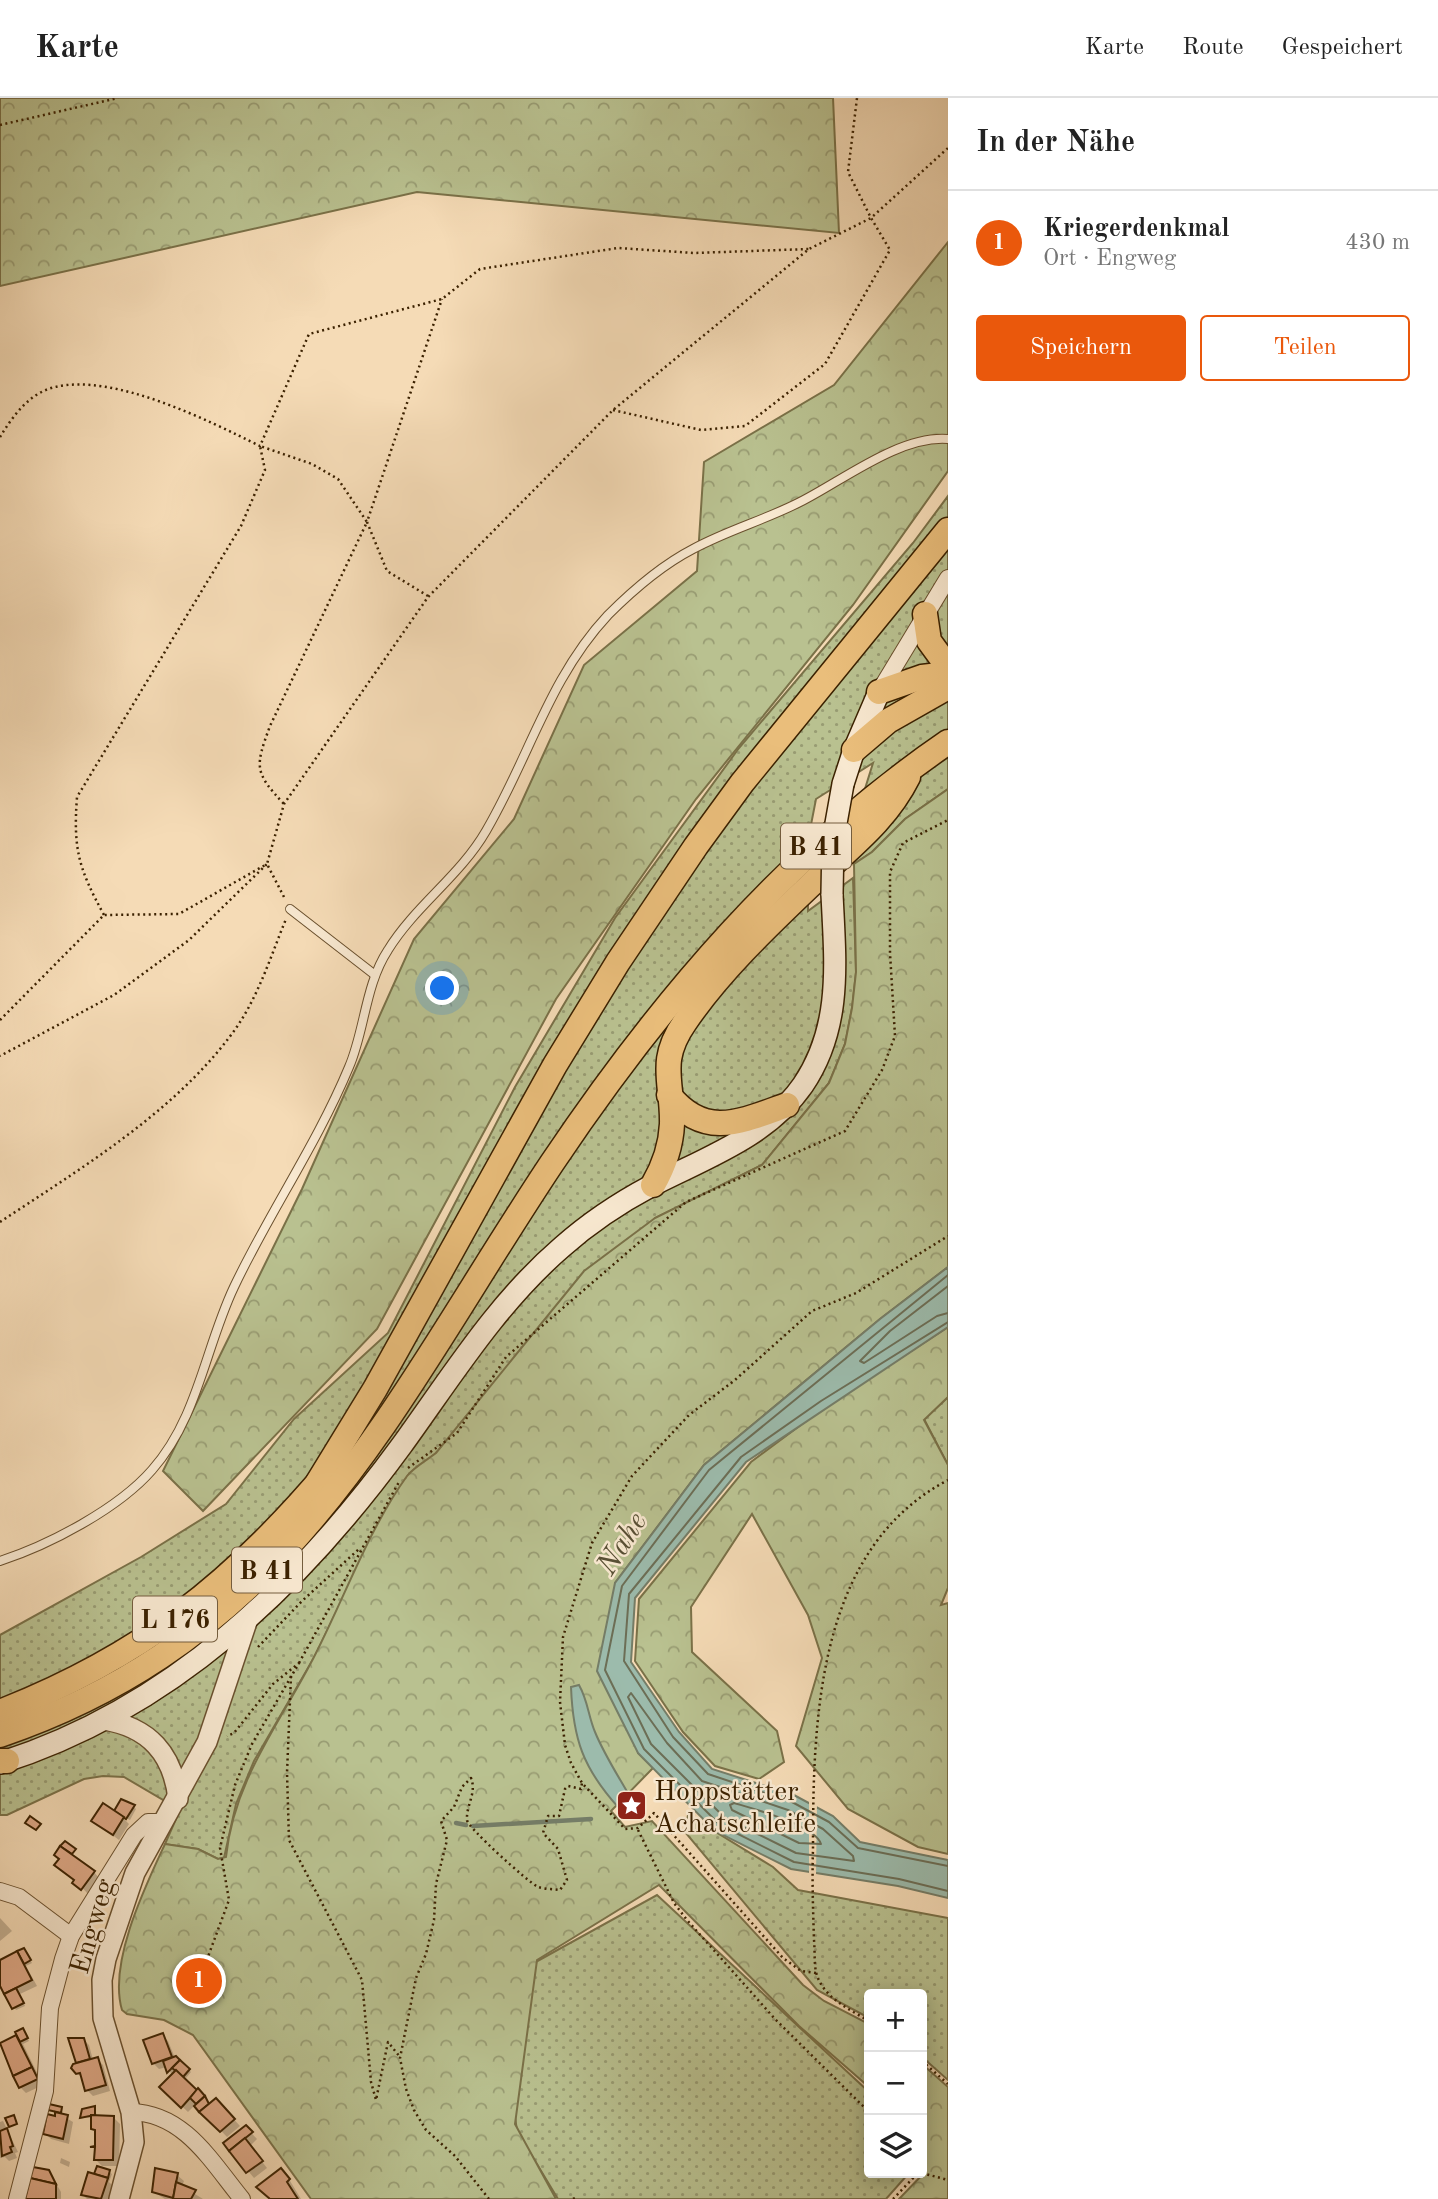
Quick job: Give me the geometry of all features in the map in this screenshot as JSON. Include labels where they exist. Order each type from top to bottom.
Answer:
[{"type":"main road","points":[[318,1482],[375,1390],[561,1055],[640,928],[695,846],[783,730],[948,530]]},
{"type":"main road","points":[[925,614],[929,641],[948,667]]},
{"type":"main road","points":[[879,692],[922,677],[948,674]]},
{"type":"main road","points":[[854,750],[906,708],[948,687]]},
{"type":"main road","name":"L 176","points":[[2,1762],[104,1720],[178,1675],[247,1622],[302,1569],[352,1512],[472,1346],[526,1280],[586,1227],[653,1185],[743,1139],[787,1105],[811,1073],[831,1020],[836,977],[832,894],[834,840],[843,784],[854,750],[879,692]]},
{"type":"main road","name":"B 41","points":[[0,1735],[51,1715],[138,1671],[175,1647],[257,1581],[292,1545],[366,1454],[550,1166],[623,1062],[677,993],[756,905],[825,837],[915,764],[948,741]]},
{"type":"main road","points":[[653,1185],[670,1142],[668,1064],[684,1023],[759,937],[873,828],[901,792],[915,764]]},
{"type":"main road","points":[[669,1095],[686,1112],[714,1124],[735,1124],[787,1105]]},
{"type":"main road","name":"L 176","points":[[0,1712],[81,1677],[165,1627],[241,1564],[277,1530],[456,1317]]},
{"type":"street","points":[[879,692],[948,578]]},
{"type":"street","name":"Engweg","points":[[119,2199],[134,2142],[131,2112],[108,2039],[102,2008],[102,1980],[124,1899],[162,1822],[178,1799],[207,1742],[247,1622]]},
{"type":"street","points":[[104,1720],[124,1723],[157,1744],[169,1760],[178,1799]]},
{"type":"street","points":[[17,2199],[45,2091],[50,2007],[71,1936],[134,1835],[148,1822],[162,1822]]},
{"type":"street","points":[[0,1891],[27,1902],[71,1936]]},
{"type":"street","points":[[131,2112],[159,2115],[187,2133],[242,2199]]},
{"type":"lane","points":[[0,1561],[65,1531],[134,1489],[155,1468],[197,1391],[233,1289],[351,1063],[375,975],[396,937],[457,874],[474,851],[503,798],[544,707],[588,638],[641,584],[694,548],[801,502],[896,450],[929,440],[948,439]]},
{"type":"lane","points":[[290,909],[375,975]]},
{"type":"path","points":[[0,125],[118,98]]},
{"type":"path","points":[[613,410],[701,430],[745,426],[825,364],[890,250],[848,172],[857,98]]},
{"type":"path","points":[[0,1056],[114,995],[189,940],[267,864],[284,804],[428,597],[613,410],[809,249],[871,218],[948,148]]},
{"type":"path","points":[[104,915],[82,876],[74,834],[78,797],[241,526],[265,470],[260,446],[309,334],[442,299],[480,269],[618,248],[694,253],[809,249]]},
{"type":"path","points":[[284,804],[263,783],[258,758],[270,726],[367,522],[442,299]]},
{"type":"path","points":[[0,436],[19,407],[53,387],[94,385],[183,409],[260,446],[312,464],[338,479],[367,522],[387,571],[428,597]]},
{"type":"path","points":[[405,1470],[457,1433],[506,1357],[686,1202],[845,1131],[882,1070],[895,1036],[890,953],[890,872],[903,843],[948,820]]},
{"type":"path","points":[[0,1020],[104,915],[179,914],[267,864]]},
{"type":"path","points":[[0,1222],[127,1135],[208,1060],[232,1034],[254,996],[290,909],[267,864]]},
{"type":"path","points":[[816,1973],[802,1971],[783,1958],[654,1813],[632,1831],[620,1826],[582,1783],[565,1745],[560,1702],[563,1637],[592,1543],[632,1476],[689,1415],[735,1380],[812,1311],[856,1293],[948,1236]]},
{"type":"path","points":[[864,2018],[838,2003],[827,1992],[816,1973],[812,1894],[813,1790],[821,1705],[832,1638],[852,1579],[873,1544],[899,1514],[948,1480]]},
{"type":"path","points":[[199,1981],[229,1900],[219,1848],[228,1807],[251,1744],[299,1663],[399,1481]]},
{"type":"path","points":[[253,1653],[302,1601],[363,1546]]},
{"type":"path","points":[[207,1742],[234,1733],[273,1684],[299,1663]]},
{"type":"path","points":[[291,1676],[287,1773],[289,1840],[362,1980],[371,2082],[376,2100],[388,2042],[400,2058]]},
{"type":"path","points":[[489,2199],[455,2156],[426,2130],[405,2089],[400,2058],[416,1978],[426,1954],[434,1920],[436,1884],[447,1840],[440,1821],[454,1808],[466,1780],[472,1779],[472,1802],[467,1817],[473,1831],[493,1845],[504,1861],[539,1887],[560,1890],[567,1880],[558,1849],[543,1833],[543,1824],[548,1816],[559,1816],[565,1789],[568,1786],[581,1789],[582,1783]]},
{"type":"path","points":[[638,1828],[674,1903],[687,1920],[775,2019],[864,2107]]},
{"type":"path","points":[[927,2065],[948,2084]]},
{"type":"path","points":[[927,2175],[948,2180]]},
{"type":"path","points":[[893,2199],[915,2178]]},
{"type":"green space","points":[[0,98],[833,98],[839,233],[417,192],[0,286]]},
{"type":"green space","points":[[948,242],[948,471],[853,605],[696,799],[556,999],[377,1329],[203,1511],[163,1471],[302,1189],[414,939],[514,819],[584,665],[697,571],[704,462],[834,385]]},
{"type":"green space","points":[[948,496],[948,789],[905,819],[872,852],[854,864],[864,792],[873,763],[816,799],[808,840],[808,911],[853,878],[856,972],[852,1008],[845,1044],[829,1083],[762,1165],[655,1218],[436,1453],[409,1474],[378,1525],[315,1656],[254,1761],[236,1804],[224,1858],[218,1859],[198,1849],[165,1844],[180,1810],[124,1777],[84,1779],[7,1815],[0,1815],[0,1635],[141,1557],[226,1504],[294,1419],[388,1333],[515,1087],[615,918],[739,748],[913,543]]},
{"type":"green space","points":[[948,789],[948,1267],[880,1319],[704,1465],[615,1583],[638,1753],[653,1768],[611,1811],[625,1827],[652,1821],[803,1985],[824,2001],[864,2021],[864,2083],[799,2026],[659,1885],[537,1960],[515,2124],[556,2199],[311,2199],[193,2035],[164,2020],[127,2014],[122,2010],[120,1970],[124,1948],[139,1903],[165,1844],[198,1849],[218,1859],[226,1857],[231,1828],[249,1776],[316,1653],[381,1518],[407,1476],[436,1453],[584,1271],[655,1218],[762,1165],[829,1083],[845,1044],[852,1008],[856,972],[854,864],[872,852],[905,819]]},
{"type":"green space","points":[[948,1327],[948,1397],[924,1420],[948,1465],[948,1588],[941,1605],[948,1603],[948,1854],[918,1847],[848,1809],[796,1746],[822,1658],[808,1615],[752,1514],[691,1607],[692,1652],[777,1731],[784,1762],[759,1779],[715,1766],[683,1732],[635,1661],[639,1599],[751,1462],[825,1407]]},
{"type":"green space","points":[[948,1397],[948,1465],[924,1419]]},
{"type":"green space","points":[[688,1815],[773,1867],[798,1890],[948,1918],[948,2080],[927,2061],[927,1989],[864,1989],[864,2015],[817,1990],[685,1832]]},
{"type":"green space","points":[[657,1895],[864,2087],[864,2178],[905,2178],[886,2199],[558,2199],[517,2131],[506,2052],[523,1969]]},
{"type":"green space","points":[[927,2068],[948,2087],[948,2199],[899,2199],[919,2178],[927,2178]]},
{"type":"water","points":[[948,1267],[948,1327],[746,1462],[635,1598],[631,1662],[679,1732],[712,1769],[794,1795],[833,1816],[860,1842],[948,1860],[948,1898],[898,1886],[791,1869],[715,1831],[638,1753],[597,1671],[615,1583],[704,1465],[880,1319]]},
{"type":"water","points":[[579,1685],[599,1740],[629,1795],[618,1807],[596,1779],[582,1752],[574,1722],[571,1687]]},
{"type":"pier","points":[[809,1799],[817,1803],[816,1876],[809,1875]]},
{"type":"building","points":[[121,1799],[135,1805],[126,1819],[114,1811]]},
{"type":"building","points":[[103,1803],[124,1817],[113,1835],[91,1821]]},
{"type":"building","points":[[30,1816],[41,1824],[36,1830],[25,1823]]},
{"type":"building","points":[[65,1841],[76,1849],[72,1854],[60,1846]]},
{"type":"building","points":[[60,1846],[95,1871],[81,1890],[72,1883],[74,1880],[54,1865],[59,1859],[54,1855]]},
{"type":"building","points":[[24,1948],[31,1960],[24,1964],[17,1951]]},
{"type":"building","points":[[17,1951],[32,1980],[4,1994],[0,1986],[0,1960]]},
{"type":"building","points":[[16,1988],[24,2003],[12,2009],[4,1994]]},
{"type":"building","points":[[23,2028],[28,2038],[20,2042],[15,2032]]},
{"type":"building","points":[[163,2033],[172,2057],[152,2064],[143,2040]]},
{"type":"building","points":[[16,2035],[32,2067],[13,2076],[0,2043]]},
{"type":"building","points":[[68,2038],[84,2038],[90,2059],[76,2063]]},
{"type":"building","points":[[176,2056],[180,2060],[167,2073],[163,2061]]},
{"type":"building","points":[[98,2057],[106,2085],[85,2091],[80,2073],[76,2074],[71,2068],[73,2064]]},
{"type":"building","points":[[180,2060],[190,2069],[183,2077],[172,2068]]},
{"type":"building","points":[[32,2067],[38,2079],[19,2088],[13,2076]]},
{"type":"building","points":[[176,2070],[197,2090],[181,2108],[159,2087]]},
{"type":"building","points":[[198,2088],[205,2096],[196,2104],[190,2098]]},
{"type":"building","points":[[205,2096],[209,2104],[199,2112],[194,2106]]},
{"type":"building","points":[[216,2098],[235,2119],[220,2132],[199,2112]]},
{"type":"building","points":[[49,2104],[62,2107],[61,2113],[48,2110]]},
{"type":"building","points":[[95,2106],[95,2115],[80,2118],[82,2109]]},
{"type":"building","points":[[55,2112],[68,2115],[63,2139],[43,2134],[47,2114],[55,2116]]},
{"type":"building","points":[[14,2115],[17,2124],[9,2127],[5,2118]]},
{"type":"building","points":[[91,2115],[114,2116],[113,2160],[94,2160],[95,2147],[90,2147],[95,2146]]},
{"type":"building","points":[[246,2125],[253,2132],[229,2151],[223,2143]]},
{"type":"building","points":[[7,2128],[13,2146],[10,2147],[12,2152],[2,2156],[0,2131]]},
{"type":"building","points":[[245,2138],[263,2161],[246,2173],[229,2151]]},
{"type":"building","points":[[97,2166],[110,2170],[108,2178],[94,2174]]},
{"type":"building","points":[[33,2167],[49,2170],[56,2184],[30,2178]]},
{"type":"building","points":[[155,2168],[178,2173],[173,2198],[152,2192]]},
{"type":"building","points":[[281,2168],[290,2179],[287,2182],[298,2199],[270,2199],[256,2187]]},
{"type":"building","points":[[88,2172],[108,2178],[101,2199],[81,2195]]},
{"type":"building","points":[[30,2178],[56,2184],[56,2199],[25,2199]]},
{"type":"building","points":[[176,2182],[196,2190],[191,2199],[173,2199]]},
{"type":"waterway","points":[[473,1826],[591,1819]]},
{"type":"waterway","points":[[456,1823],[466,1825]]},
{"type":"place","name":"Hoppstätter Achatschleife","points":[[631,1806]]},
{"type":"place","name":"Kriegerdenkmal","points":[[199,1981]]},
{"type":"water label","name":"Nahe","points":[[621,1543]]}]
